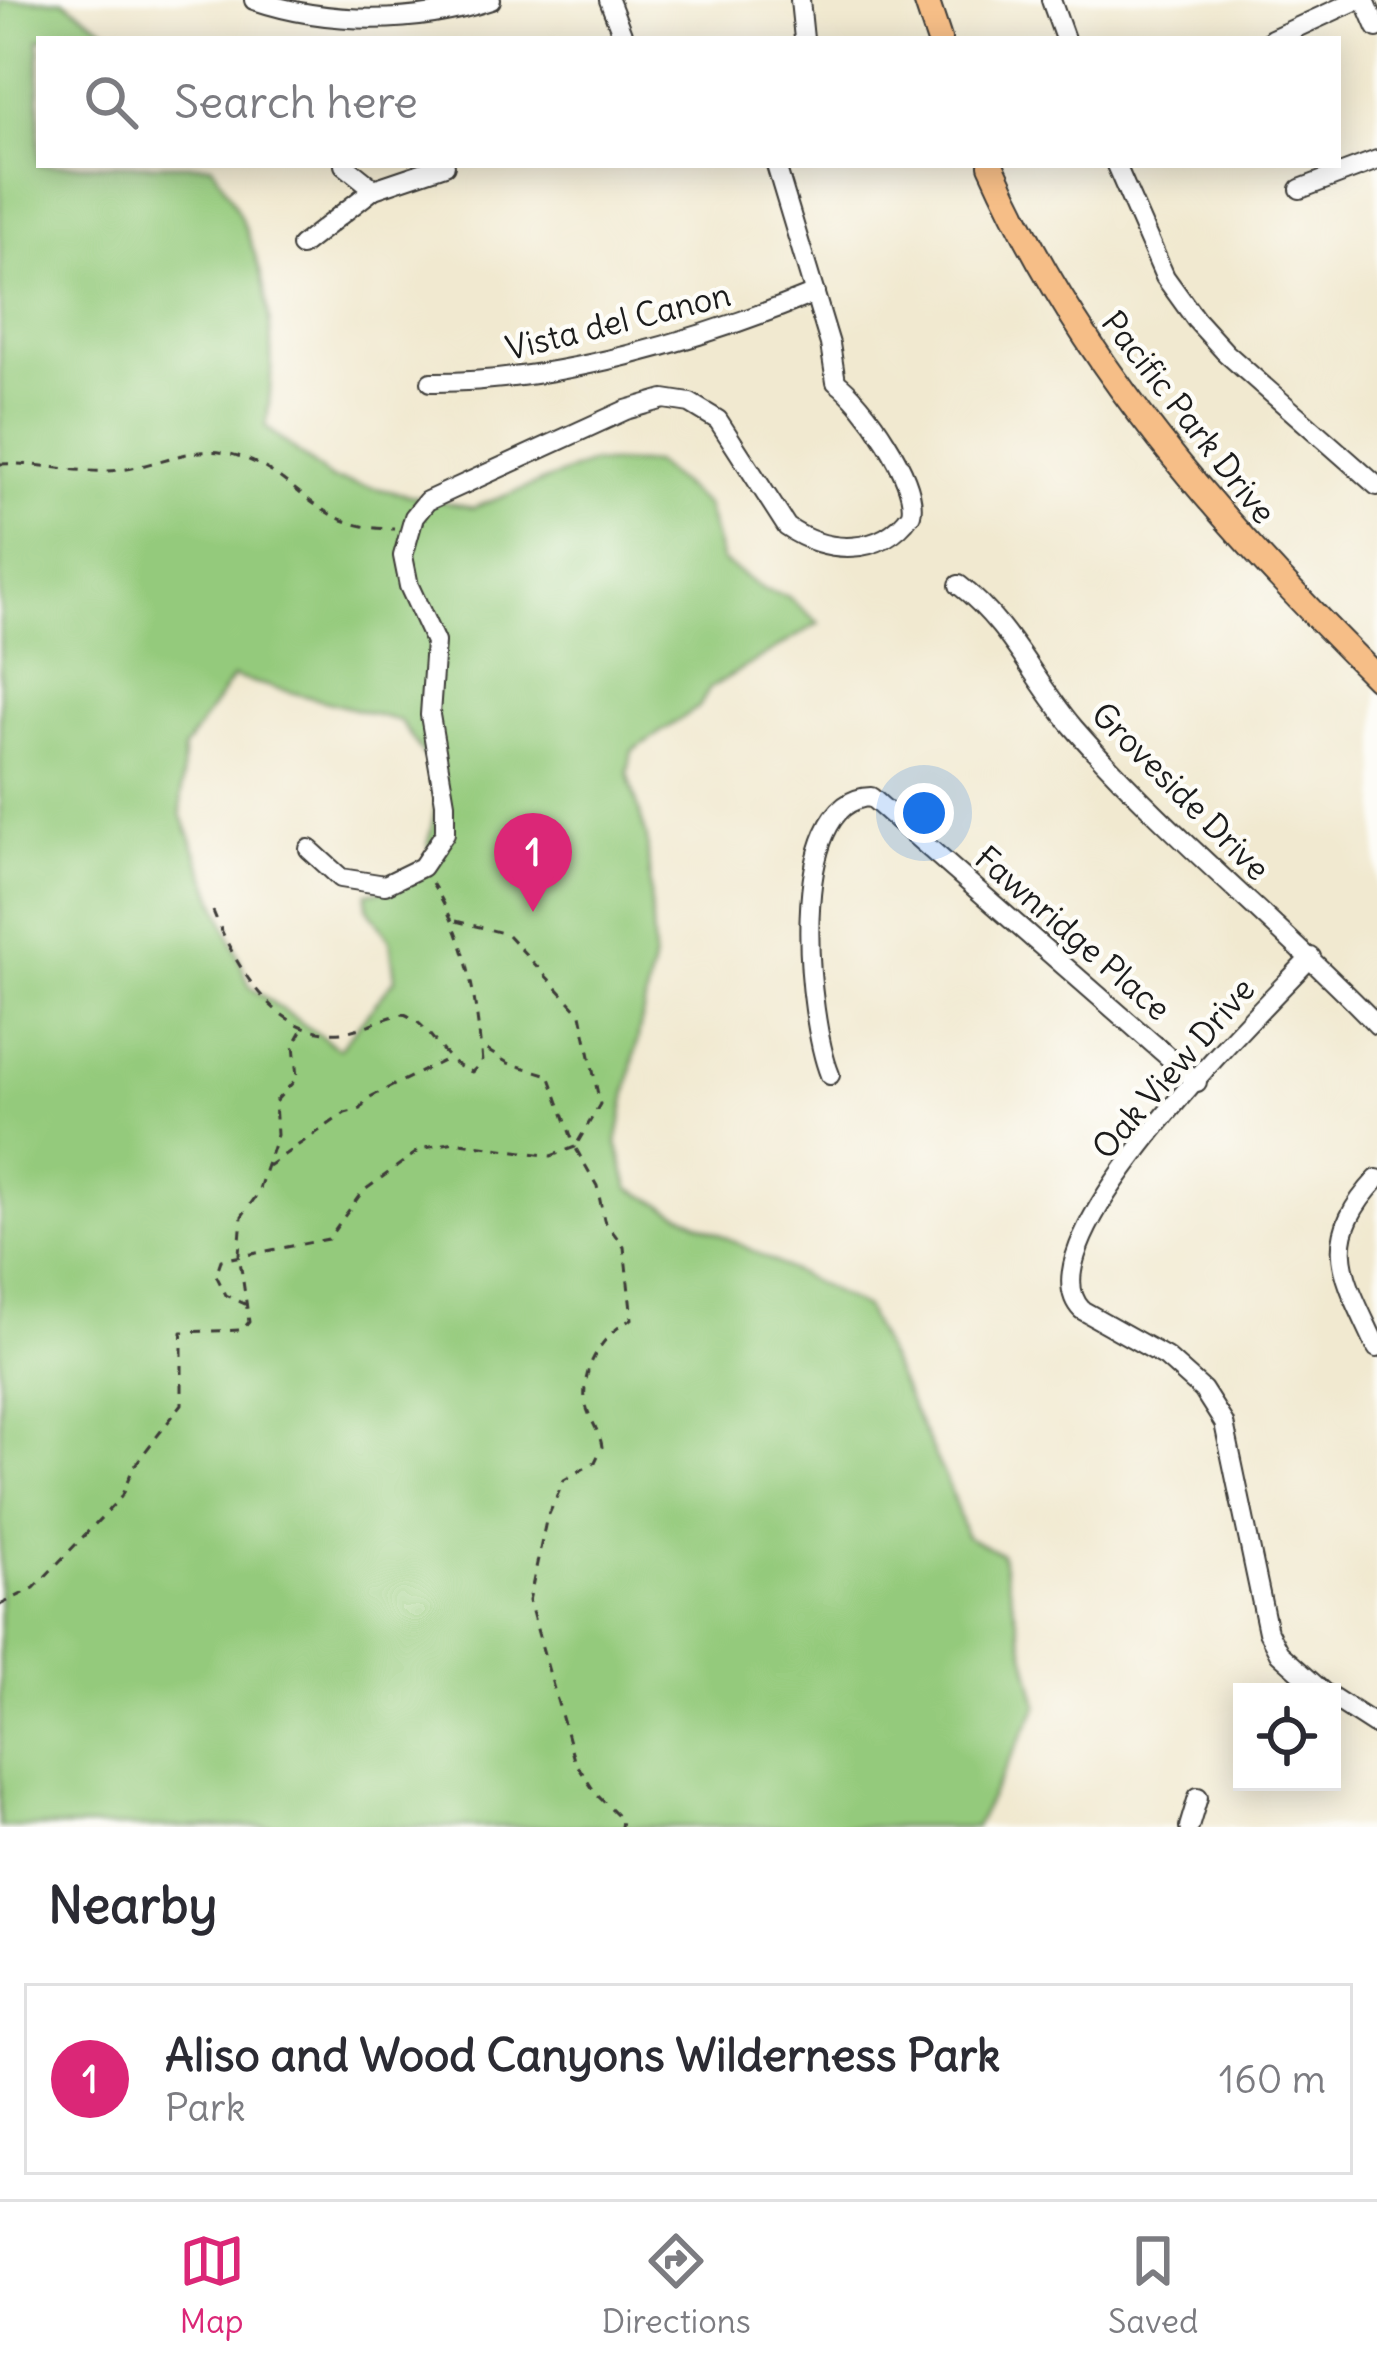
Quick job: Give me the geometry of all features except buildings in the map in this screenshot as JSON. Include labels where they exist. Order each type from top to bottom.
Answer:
[{"type":"main road","points":[[926,0],[937,36]]},
{"type":"main road","name":"Pacific Park Drive","points":[[992,168],[1054,291],[1169,457],[1240,541],[1377,678]]},
{"type":"street","points":[[254,0],[428,15],[490,0]]},
{"type":"street","points":[[609,0],[623,36]]},
{"type":"street","points":[[800,0],[804,36]]},
{"type":"street","points":[[1051,0],[1064,36]]},
{"type":"street","points":[[1279,36],[1361,0],[1377,28]]},
{"type":"street","points":[[1300,189],[1377,160]]},
{"type":"street","points":[[348,168],[374,189]]},
{"type":"street","points":[[301,246],[374,189],[437,168]]},
{"type":"street","points":[[309,849],[332,873],[363,886],[398,881],[422,867],[441,844],[446,819],[430,715],[435,642],[406,573],[408,530],[420,509],[441,494],[626,410],[664,400],[690,403],[718,420],[787,526],[819,544],[860,547],[877,542],[911,514],[912,491],[858,398],[836,382],[777,168]]},
{"type":"street","points":[[1116,168],[1165,278],[1196,320],[1242,367],[1377,485]]},
{"type":"street","name":"Vista del Canon","points":[[431,382],[491,382],[671,342],[750,320],[815,293]]},
{"type":"street","name":"Groveside Drive","points":[[959,585],[994,612],[1073,726],[1216,874],[1311,957],[1377,1025]]},
{"type":"street","name":"Fawnridge Place","points":[[830,1075],[819,1048],[808,902],[830,825],[842,806],[856,797],[871,797],[1197,1082]]},
{"type":"street","name":"Oak View Drive","points":[[1311,957],[1118,1174],[1067,1282],[1071,1299],[1082,1310],[1192,1378],[1224,1423],[1268,1632],[1279,1653],[1314,1683]]},
{"type":"street","points":[[1377,1179],[1349,1209],[1339,1236],[1342,1271],[1377,1348]]},
{"type":"street","points":[[1341,1703],[1377,1726]]},
{"type":"street","points":[[1190,1827],[1198,1797]]},
{"type":"path","points":[[0,464],[105,471],[190,452],[226,453],[261,466],[310,506],[340,521],[408,530]]},
{"type":"path","points":[[213,911],[242,973],[274,1008],[304,1027],[349,1032],[404,1014],[424,1026],[448,1058],[472,1072],[482,1062],[476,999],[456,921],[422,867]]},
{"type":"path","points":[[248,1305],[226,1295],[216,1275],[221,1260],[328,1239],[362,1192],[421,1149],[454,1142],[551,1156],[575,1147],[600,1104],[581,1014],[507,934],[456,921]]},
{"type":"path","points":[[0,1605],[34,1588],[121,1497],[134,1466],[182,1404],[182,1332],[242,1330],[249,1322],[239,1254],[242,1216],[257,1195],[277,1135],[275,1102],[297,1078],[294,1046],[304,1027]]},
{"type":"path","points":[[480,1046],[508,1063],[549,1076],[575,1147],[597,1186],[604,1220],[624,1247],[632,1319],[600,1344],[584,1398],[602,1447],[595,1462],[564,1480],[546,1521],[529,1601],[574,1760],[622,1827]]},
{"type":"path","points":[[266,1167],[345,1113],[361,1109],[366,1099],[448,1058]]},
{"type":"green space","points":[[0,0],[63,0],[115,36],[36,36],[36,168],[214,168],[245,228],[264,290],[271,356],[266,427],[331,479],[473,508],[591,463],[654,463],[706,505],[722,561],[764,590],[787,596],[819,623],[710,688],[699,707],[632,751],[628,773],[647,838],[654,957],[617,1143],[629,1188],[865,1308],[950,1488],[966,1536],[1001,1554],[1038,1706],[975,1827],[0,1827]],"holes":[[[233,677],[400,721],[441,780],[428,845],[440,861],[402,887],[367,893],[367,907],[390,940],[395,979],[339,1049],[250,987],[181,814],[183,750]]]},
{"type":"place","name":"Aliso and Wood Canyons Wilderness Park","points":[[533,912]]}]
